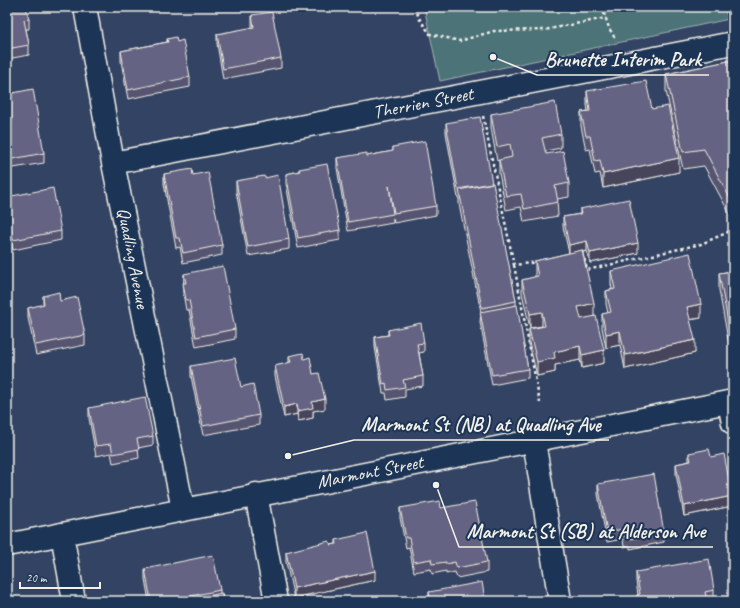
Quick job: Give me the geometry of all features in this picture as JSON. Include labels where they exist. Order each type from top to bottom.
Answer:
[{"type":"street","name":"Quadling Avenue","points":[[85,7],[113,163],[183,509]]},
{"type":"street","name":"Therrien Street","points":[[113,163],[733,43]]},
{"type":"street","name":"Marmont Street","points":[[7,544],[256,494],[534,441],[732,408]]},
{"type":"street","points":[[534,441],[560,601]]},
{"type":"street","points":[[256,494],[276,601]]},
{"type":"street","points":[[62,534],[74,601]]},
{"type":"path","points":[[415,7],[419,18],[430,34],[460,41],[494,31],[544,30],[606,18]]},
{"type":"path","points":[[602,7],[609,28],[629,63]]},
{"type":"path","points":[[479,92],[514,264],[540,404]]},
{"type":"path","points":[[576,258],[584,257],[587,270],[701,244],[733,230]]},
{"type":"path","points":[[514,264],[545,261]]},
{"type":"green space","points":[[424,7],[723,7],[729,19],[440,81]]},
{"type":"building","points":[[7,7],[26,7],[29,19],[24,20],[29,45],[7,49]]},
{"type":"building","points":[[272,12],[281,58],[223,69],[217,34],[254,27],[252,15]]},
{"type":"building","points":[[176,37],[177,42],[183,40],[190,77],[128,90],[121,51],[168,42],[167,39]]},
{"type":"building","points":[[733,60],[733,204],[704,149],[683,152],[666,74]]},
{"type":"building","points":[[646,81],[652,109],[668,106],[679,158],[603,174],[600,160],[595,161],[590,136],[586,136],[581,112],[590,111],[587,91]]},
{"type":"building","points":[[33,89],[44,153],[7,160],[7,123],[12,122],[8,94]]},
{"type":"building","points":[[555,102],[561,134],[542,138],[546,154],[563,151],[569,183],[555,186],[558,202],[524,209],[521,194],[506,196],[499,160],[512,157],[510,144],[497,147],[491,114]]},
{"type":"building","points":[[480,117],[492,183],[458,189],[446,123]]},
{"type":"building","points":[[425,141],[436,206],[394,213],[389,186],[393,214],[348,222],[337,158],[367,153],[367,156],[393,151],[393,147]]},
{"type":"building","points":[[327,164],[340,230],[298,238],[286,174],[300,171],[299,169]]},
{"type":"building","points":[[192,169],[193,175],[208,172],[222,245],[183,253],[180,238],[176,238],[164,174]]},
{"type":"building","points":[[278,175],[289,239],[248,247],[236,181]]},
{"type":"building","points":[[493,183],[516,301],[482,308],[459,190]]},
{"type":"building","points":[[53,188],[61,231],[13,240],[7,210],[7,197]]},
{"type":"building","points":[[629,199],[638,243],[590,253],[587,241],[569,245],[563,217],[581,214],[580,209]]},
{"type":"building","points":[[582,250],[594,303],[578,307],[581,319],[596,316],[604,350],[582,355],[580,346],[554,352],[555,358],[537,362],[529,329],[545,326],[542,312],[530,314],[522,280],[538,276],[535,261]]},
{"type":"building","points":[[690,253],[701,304],[687,307],[695,340],[625,355],[620,331],[606,334],[602,314],[611,312],[606,291],[615,289],[611,271]]},
{"type":"building","points":[[223,266],[235,329],[196,337],[189,300],[186,300],[183,283],[186,283],[184,274]]},
{"type":"building","points":[[733,271],[733,327],[729,328],[719,273]]},
{"type":"building","points":[[59,292],[60,301],[77,297],[85,335],[36,345],[28,308],[44,304],[43,296]]},
{"type":"building","points":[[517,305],[528,369],[492,375],[480,312]]},
{"type":"building","points":[[421,323],[424,343],[417,344],[423,376],[403,380],[405,387],[387,390],[386,383],[383,384],[375,337],[389,335],[388,330]]},
{"type":"building","points":[[303,353],[304,359],[310,357],[313,374],[319,373],[325,399],[312,402],[313,408],[298,411],[297,404],[284,407],[275,366],[291,362],[289,356]]},
{"type":"building","points":[[235,358],[241,387],[253,384],[259,415],[203,426],[191,366]]},
{"type":"building","points":[[145,397],[153,436],[137,439],[139,449],[113,454],[111,444],[96,446],[89,408]]},
{"type":"building","points":[[709,449],[711,457],[724,454],[732,496],[684,506],[676,464],[691,461],[689,453]]},
{"type":"building","points":[[654,474],[664,533],[630,539],[630,536],[624,537],[623,529],[607,532],[598,484]]},
{"type":"building","points":[[440,501],[441,508],[475,502],[487,562],[457,568],[455,562],[446,564],[446,562],[432,564],[431,559],[414,562],[409,538],[406,538],[400,508]]},
{"type":"building","points":[[367,533],[375,571],[294,588],[286,552],[329,541],[331,545],[337,544],[336,540]]},
{"type":"building","points":[[213,555],[220,590],[167,601],[151,601],[145,569]]},
{"type":"building","points":[[709,559],[714,590],[705,592],[707,601],[638,601],[637,595],[640,594],[636,572]]},
{"type":"building","points":[[482,582],[485,600],[431,601],[429,592]]},
{"type":"building","points":[[222,593],[223,601],[185,601]]},
{"type":"place","name":"Brunette Interim Park","points":[[493,57]]},
{"type":"place","name":"Marmont St (NB) at Quadling Ave","points":[[288,456]]},
{"type":"place","name":"Marmont St (SB) at Alderson Ave","points":[[436,485]]}]
